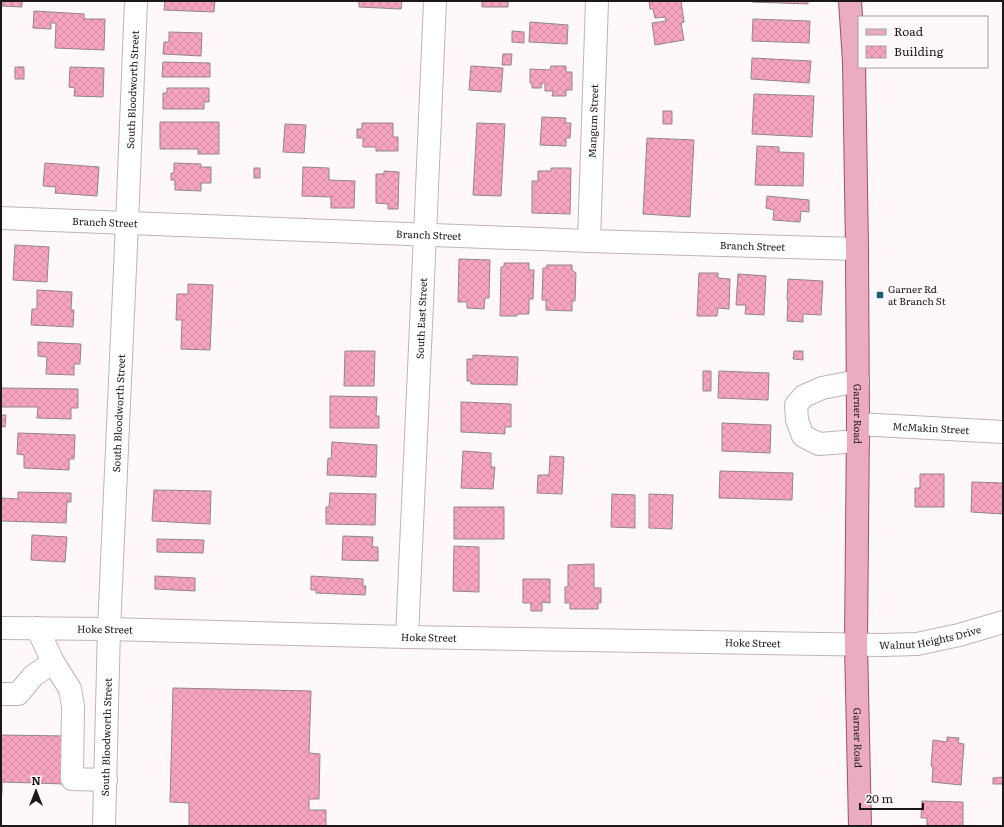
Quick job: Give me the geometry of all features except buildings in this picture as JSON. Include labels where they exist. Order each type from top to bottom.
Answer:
[{"type":"main road","name":"Garner Road","points":[[850,1],[854,62],[857,249],[858,433],[856,644],[860,826]]},
{"type":"street","name":"South Bloodworth Street","points":[[104,826],[109,629],[136,1]]},
{"type":"street","name":"South East Street","points":[[407,637],[434,1]]},
{"type":"street","name":"Mangum Street","points":[[589,241],[597,1]]},
{"type":"street","name":"Branch Street","points":[[1,218],[589,241],[857,249]]},
{"type":"street","name":"McMakin Street","points":[[858,381],[822,388],[804,396],[796,405],[797,420],[803,436],[819,444],[858,433],[1003,432]]},
{"type":"street","name":"Walnut Heights Drive","points":[[856,644],[917,644],[959,635],[1003,622]]},
{"type":"street","name":"Hoke Street","points":[[1,628],[109,629],[407,637],[856,644]]},
{"type":"street","points":[[37,628],[53,662],[70,689],[73,706],[72,779],[106,780]]},
{"type":"street","points":[[1,694],[18,694],[33,676],[53,662]]},
{"type":"street","points":[[73,706],[108,705]]},
{"type":"place","name":"Garner Rd at Branch St","points":[[880,295]]}]
